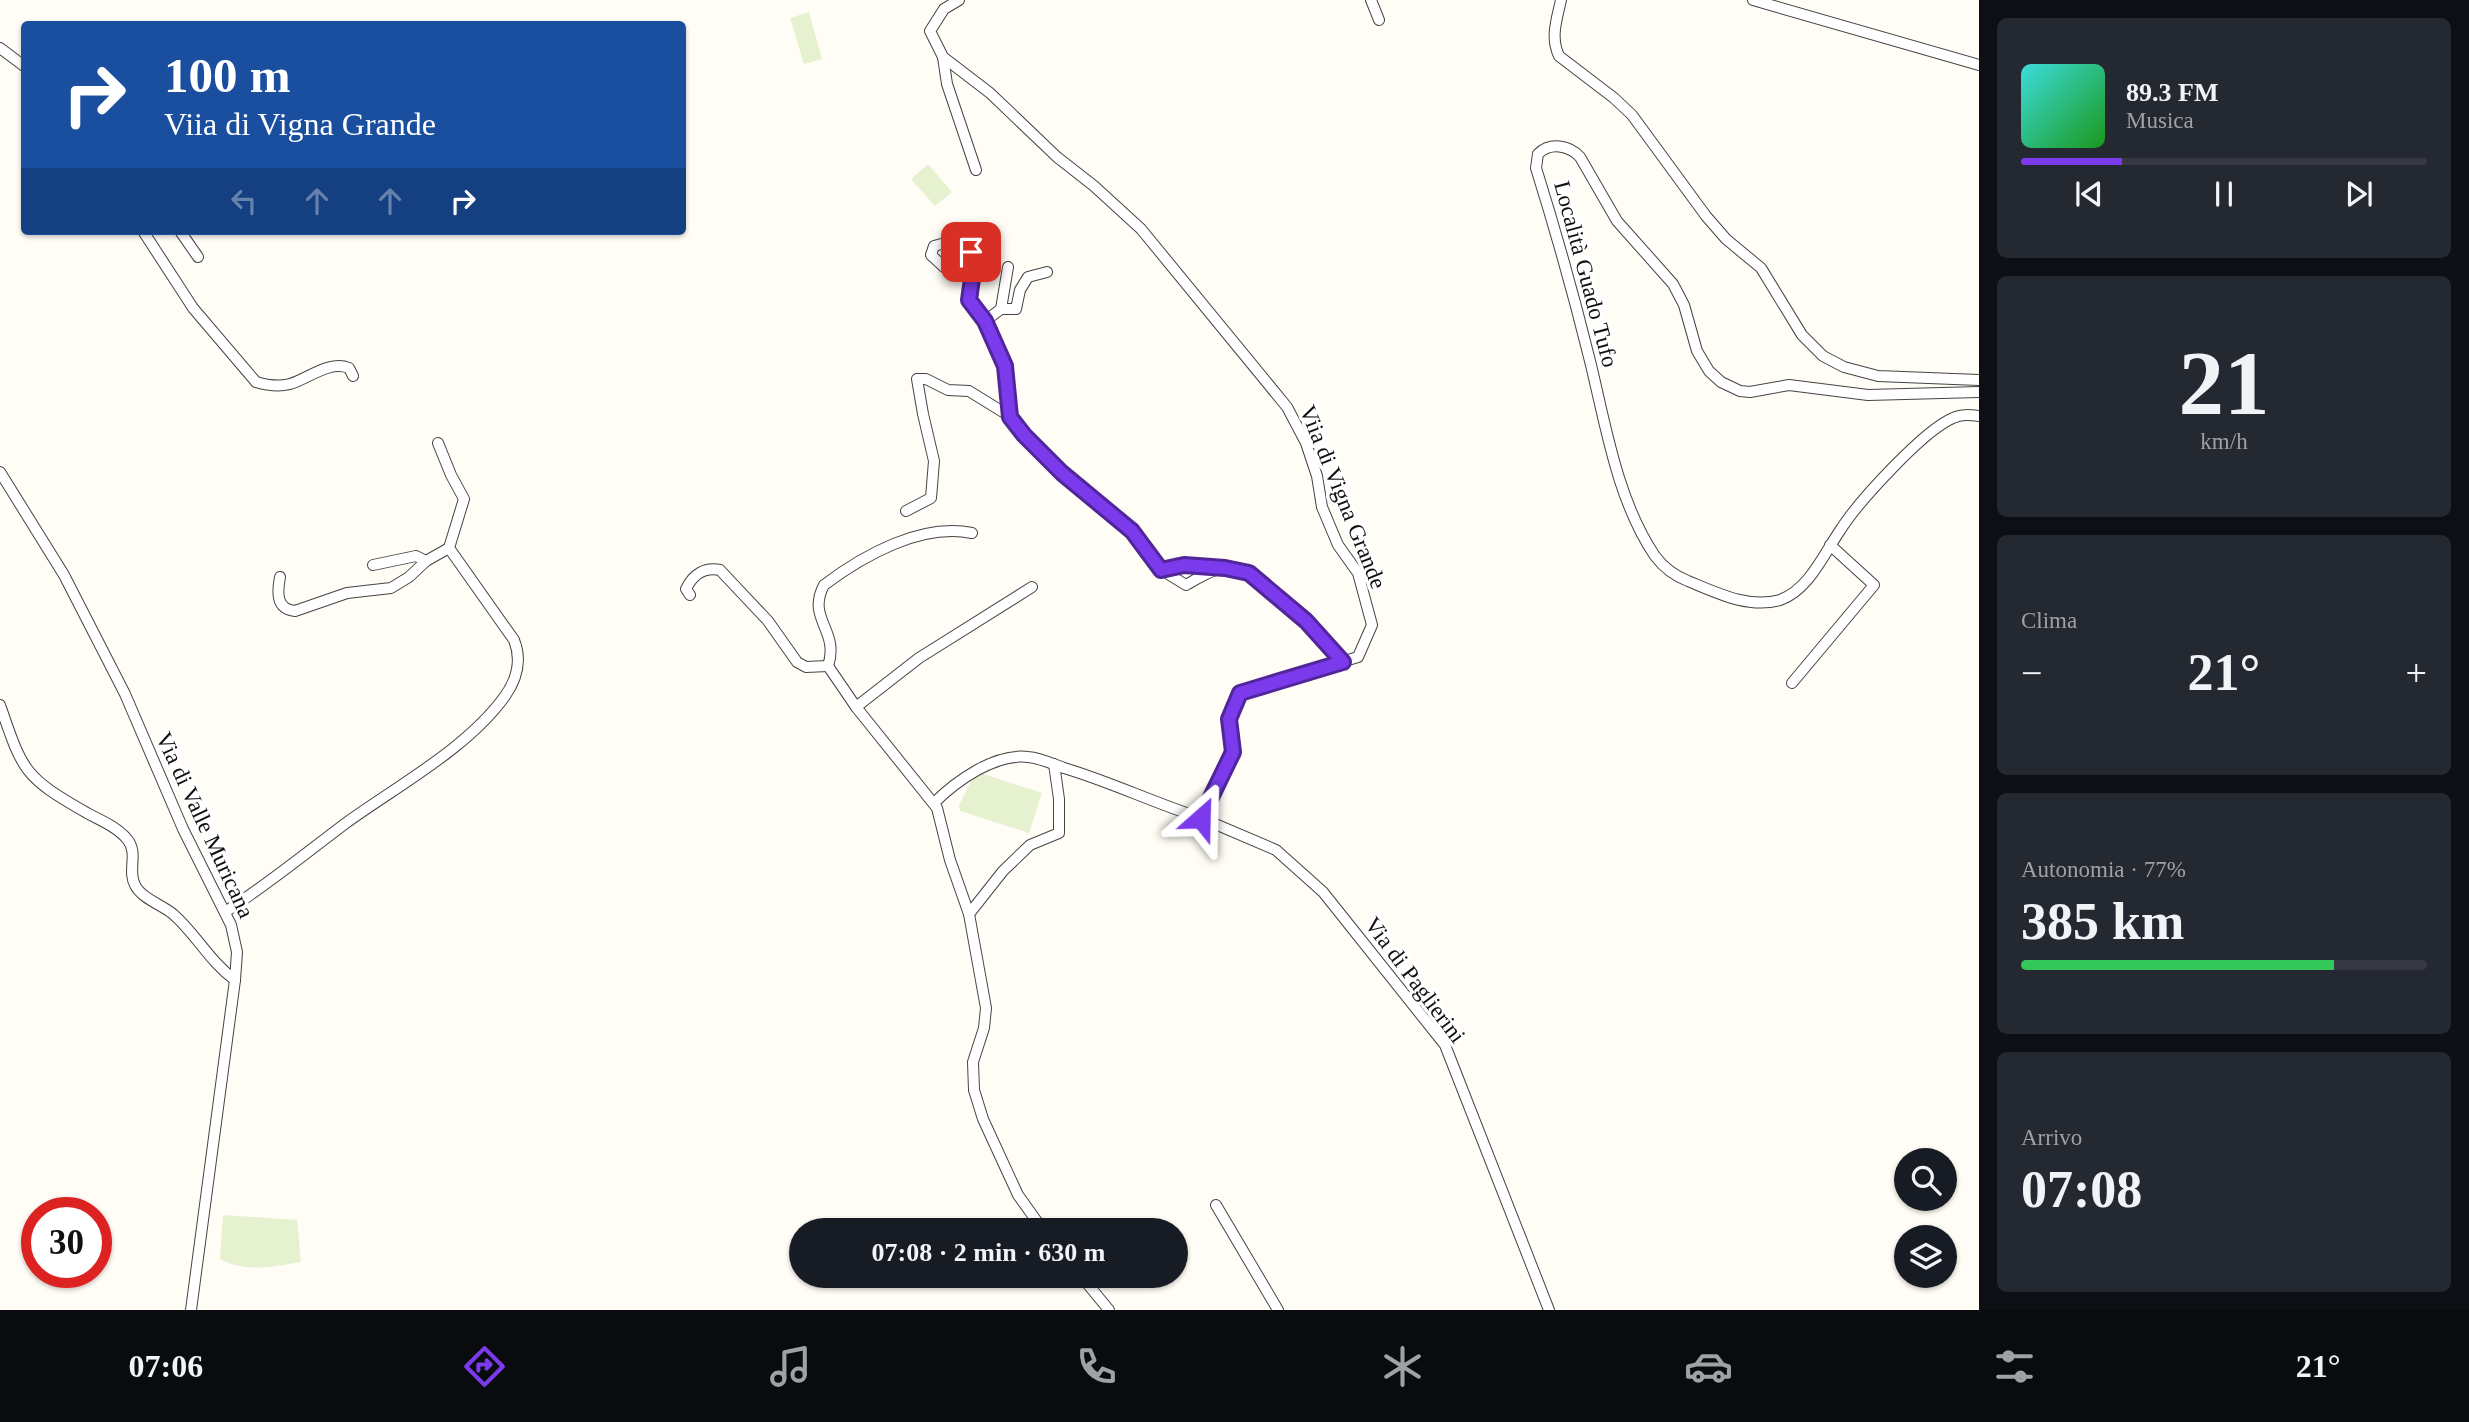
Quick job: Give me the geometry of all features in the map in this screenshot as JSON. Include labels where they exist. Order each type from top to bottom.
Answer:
[{"type":"street","points":[[959,0],[944,9],[930,31],[943,57],[947,84],[976,170]]},
{"type":"street","points":[[1371,0],[1379,20]]},
{"type":"street","points":[[1561,0],[1554,34],[1559,55],[1632,115],[1706,216],[1735,247],[1761,268],[1811,345],[1836,364],[1862,373],[1892,377],[1979,380]]},
{"type":"street","points":[[1753,0],[1979,65]]},
{"type":"street","points":[[0,48],[21,63]]},
{"type":"street","name":"Viia di Vigna Grande","points":[[943,57],[990,93],[1057,157],[1141,229],[1287,407],[1306,443],[1317,476],[1322,507],[1338,545],[1357,573],[1372,625],[1358,657],[1240,693],[1229,719],[1233,752],[1201,818]]},
{"type":"street","name":"Località Guado Tufo","points":[[1979,392],[1868,395],[1789,385],[1750,392],[1740,391],[1721,382],[1709,371],[1697,351],[1684,305],[1676,288],[1612,214],[1580,157],[1574,150],[1558,147],[1547,148],[1538,154],[1536,168],[1569,279],[1615,462],[1632,509],[1656,557],[1672,573],[1740,600],[1780,600],[1796,590],[1856,509],[1919,443],[1952,418],[1962,415],[1979,416]]},
{"type":"street","points":[[146,235],[193,308],[256,382],[286,385],[311,373],[339,366],[349,368],[353,376]]},
{"type":"street","points":[[183,235],[198,257]]},
{"type":"street","points":[[944,267],[931,256],[934,246],[949,242],[971,252],[972,279],[969,300],[985,321],[1005,366],[1010,417]]},
{"type":"street","points":[[1001,309],[1008,267]]},
{"type":"street","points":[[985,321],[1001,309],[1016,309],[1020,290],[1028,277],[1047,272]]},
{"type":"street","points":[[906,511],[931,498],[934,461],[917,379],[926,379],[948,390],[969,391],[1010,417],[1062,473],[1132,531],[1161,570]]},
{"type":"street","points":[[1942,391],[1943,379]]},
{"type":"street","points":[[279,577],[280,604],[287,610],[295,611],[347,593],[391,588],[409,577],[426,561],[449,548],[464,499],[438,443]]},
{"type":"street","name":"Via di Valle Muricana","points":[[0,472],[76,596],[125,694],[183,829],[233,930],[237,948],[235,980],[191,1310]]},
{"type":"street","points":[[972,533],[955,529],[896,544],[824,585],[818,597],[817,609],[831,645],[828,666],[856,707],[937,807],[959,890],[970,914],[986,1008],[984,1028],[973,1062],[974,1090],[983,1119],[1018,1195],[1034,1218]]},
{"type":"street","points":[[1792,683],[1874,585],[1830,545]]},
{"type":"street","points":[[225,912],[273,880],[346,823],[450,749],[491,712],[509,690],[517,667],[515,644],[449,548]]},
{"type":"street","points":[[373,565],[416,556],[426,561]]},
{"type":"street","points":[[1147,562],[1186,585],[1225,568]]},
{"type":"street","points":[[1161,570],[1184,565],[1249,573],[1306,621],[1343,662]]},
{"type":"street","points":[[691,595],[686,589],[694,576],[704,569],[720,570],[768,621],[797,662],[806,667],[828,666]]},
{"type":"street","points":[[856,707],[919,658],[1032,587]]},
{"type":"street","points":[[0,705],[19,758],[31,776],[126,837],[134,854],[132,879],[137,889],[176,918],[212,959],[235,980]]},
{"type":"street","points":[[934,803],[969,773],[1006,759],[1027,756],[1101,779],[1166,807],[1201,818]]},
{"type":"street","points":[[970,914],[1003,872],[1030,845],[1059,833],[1059,799],[1054,764]]},
{"type":"street","name":"Via di Paglierini","points":[[1201,818],[1276,850],[1323,892],[1445,1045],[1549,1310]]},
{"type":"street","points":[[1216,1205],[1278,1310]]},
{"type":"street","points":[[1091,1288],[1109,1310]]},
{"type":"green space","points":[[809,12],[822,59],[804,64],[790,18]]},
{"type":"green space","points":[[928,164],[952,192],[935,206],[911,179]]},
{"type":"green space","points":[[980,773],[1042,793],[1029,833],[960,811],[959,805],[974,776]]},
{"type":"green space","points":[[223,1215],[297,1220],[301,1262],[249,1267],[220,1259]]},
{"type":"route","points":[[971,252],[972,279],[969,300],[985,321],[1005,366],[1010,417],[1024,435],[1062,473],[1132,531],[1161,570],[1184,565],[1249,573],[1306,621],[1343,662],[1240,693],[1229,719],[1233,752],[1201,818]]}]
